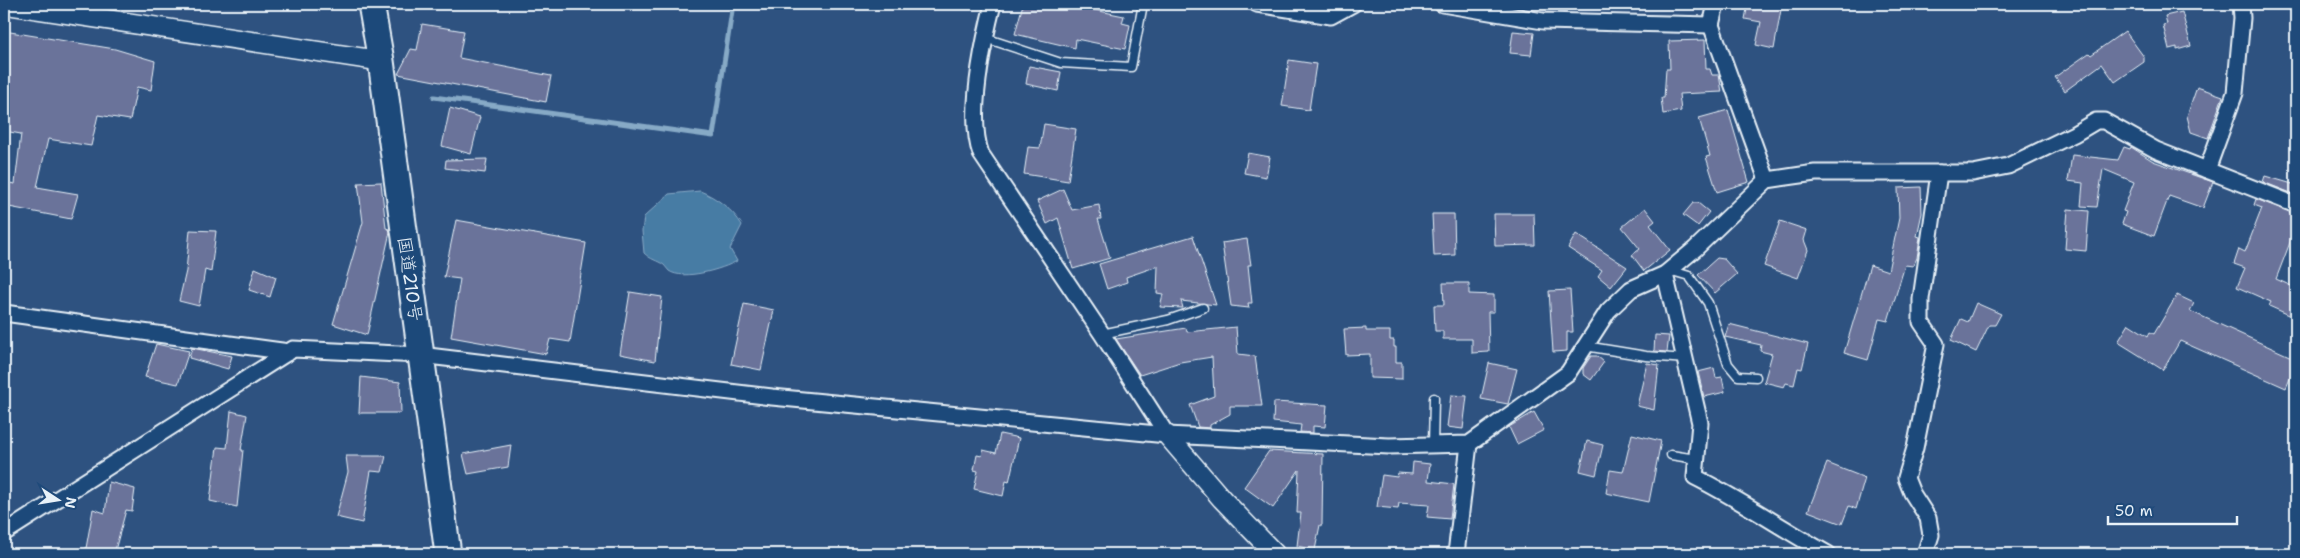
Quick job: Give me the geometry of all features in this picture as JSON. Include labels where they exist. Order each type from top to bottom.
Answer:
[{"type":"highway","name":"国道210号","points":[[371,4],[381,62],[448,554]]},
{"type":"street","points":[[7,4],[381,62]]},
{"type":"street","points":[[993,4],[985,38],[975,117],[976,140],[981,154],[1102,334],[1167,435],[1222,499],[1275,554]]},
{"type":"street","points":[[1257,4],[1331,16],[1353,4]]},
{"type":"street","points":[[1442,4],[1543,21],[1711,25]]},
{"type":"street","points":[[1716,4],[1711,25],[1767,180]]},
{"type":"street","points":[[2207,170],[2235,93],[2242,18],[2241,4]]},
{"type":"street","points":[[4,533],[293,349],[420,355],[772,397],[1167,435],[1346,444],[1433,446],[1469,444],[1568,374],[1608,311],[1631,289],[1667,272],[1695,249],[1767,180],[1815,173],[1973,173],[2008,166],[2074,134],[2096,121],[2104,121],[2156,150],[2296,205]]},
{"type":"street","points":[[1925,554],[1931,535],[1928,518],[1912,493],[1906,478],[1915,448],[1936,344],[1922,322],[1921,299],[1939,173]]},
{"type":"street","points":[[1667,272],[1700,423],[1695,477],[1737,498],[1788,532],[1828,554]]},
{"type":"street","points":[[4,313],[289,352]]},
{"type":"street","points":[[1456,554],[1469,444]]},
{"type":"lane","points":[[985,38],[1061,63],[1130,68],[1143,4]]},
{"type":"lane","points":[[1667,272],[1689,276],[1708,303],[1728,364],[1738,376],[1756,378]]},
{"type":"lane","points":[[1102,334],[1168,320],[1203,308]]},
{"type":"lane","points":[[1585,346],[1646,356],[1686,359]]},
{"type":"lane","points":[[1433,446],[1434,398]]},
{"type":"lane","points":[[1671,455],[1696,460]]},
{"type":"water","points":[[700,191],[724,205],[742,225],[730,249],[737,261],[703,273],[675,274],[644,253],[642,231],[644,217],[669,194]]},
{"type":"building","points":[[1023,4],[1091,4],[1090,9],[1124,16],[1122,23],[1130,25],[1125,49],[1076,39],[1075,48],[1015,34]]},
{"type":"building","points":[[1748,4],[1782,4],[1774,49],[1756,45],[1761,22],[1745,19]]},
{"type":"building","points":[[2182,12],[2191,46],[2177,50],[2177,47],[2169,49],[2163,25],[2167,24],[2165,16]]},
{"type":"building","points":[[422,24],[464,31],[459,58],[551,76],[546,102],[398,74],[411,49],[417,50]]},
{"type":"building","points":[[4,31],[115,49],[155,61],[151,90],[137,87],[130,120],[98,115],[91,146],[48,139],[37,187],[78,194],[71,219],[4,206],[4,182],[15,184],[21,134],[4,131]]},
{"type":"building","points":[[1513,31],[1534,33],[1531,55],[1510,53]]},
{"type":"building","points":[[2125,31],[2144,57],[2144,62],[2115,82],[2102,64],[2065,91],[2055,77]]},
{"type":"building","points":[[1705,40],[1706,69],[1710,69],[1712,75],[1719,75],[1722,92],[1679,94],[1681,111],[1663,114],[1661,98],[1664,98],[1666,69],[1670,69],[1669,41]]},
{"type":"building","points":[[1289,60],[1316,64],[1309,110],[1282,106]]},
{"type":"building","points":[[1029,66],[1061,72],[1058,91],[1026,84]]},
{"type":"building","points":[[2197,87],[2223,96],[2208,138],[2191,132],[2187,116]]},
{"type":"building","points":[[450,108],[480,117],[471,154],[442,146]]},
{"type":"building","points":[[1728,110],[1749,182],[1717,192],[1706,157],[1710,156],[1699,118]]},
{"type":"building","points":[[1044,124],[1076,129],[1068,181],[1024,174],[1028,147],[1040,148]]},
{"type":"building","points":[[2124,147],[2130,149],[2131,147],[2153,161],[2213,182],[2203,208],[2169,196],[2154,236],[2122,224],[2126,212],[2123,211],[2134,182],[2103,169],[2097,207],[2081,206],[2083,183],[2068,181],[2072,155],[2118,160]]},
{"type":"building","points":[[1248,153],[1270,157],[1266,177],[1244,173]]},
{"type":"building","points":[[487,159],[485,173],[445,168],[446,160]]},
{"type":"building","points":[[2265,176],[2296,185],[2296,195],[2263,182]]},
{"type":"building","points":[[381,182],[386,228],[390,232],[367,335],[333,324],[363,222],[358,183]]},
{"type":"building","points":[[1921,187],[1922,213],[1917,236],[1920,237],[1917,258],[1913,266],[1905,265],[1888,321],[1879,319],[1868,360],[1844,353],[1870,265],[1888,271],[1899,218],[1898,188]]},
{"type":"building","points":[[1063,189],[1072,210],[1099,205],[1101,219],[1098,219],[1110,258],[1073,269],[1058,218],[1047,224],[1037,201]]},
{"type":"building","points":[[2256,199],[2296,214],[2296,227],[2276,279],[2296,288],[2296,318],[2269,306],[2271,302],[2237,287],[2245,268],[2234,264],[2239,249],[2245,252],[2262,208],[2254,205]]},
{"type":"building","points":[[1693,203],[1698,203],[1709,212],[1698,226],[1683,215]]},
{"type":"building","points":[[1645,208],[1655,221],[1650,225],[1670,250],[1644,271],[1632,255],[1640,249],[1622,227]]},
{"type":"building","points":[[2068,209],[2089,211],[2086,251],[2065,249]]},
{"type":"building","points":[[1432,214],[1454,214],[1455,255],[1434,256]]},
{"type":"building","points":[[1494,214],[1534,214],[1535,245],[1495,246]]},
{"type":"building","points":[[456,220],[586,243],[570,342],[550,339],[546,354],[451,337],[460,279],[444,277]]},
{"type":"building","points":[[1780,221],[1807,230],[1804,240],[1808,250],[1798,278],[1764,266]]},
{"type":"building","points":[[190,230],[216,231],[211,272],[205,270],[199,306],[179,301],[186,271]]},
{"type":"building","points":[[1576,234],[1627,267],[1611,287],[1598,276],[1602,270],[1568,248]]},
{"type":"building","points":[[1193,236],[1216,305],[1181,301],[1183,308],[1160,307],[1163,294],[1157,293],[1158,266],[1126,277],[1127,282],[1107,289],[1099,264]]},
{"type":"building","points":[[1247,239],[1251,265],[1248,265],[1252,303],[1248,303],[1249,308],[1231,306],[1222,243]]},
{"type":"building","points":[[1717,258],[1724,259],[1737,274],[1715,293],[1698,275]]},
{"type":"building","points":[[255,268],[276,277],[270,297],[249,290]]},
{"type":"building","points":[[1443,283],[1469,283],[1469,294],[1494,295],[1494,312],[1488,312],[1489,352],[1472,353],[1472,339],[1443,339],[1443,331],[1435,331],[1434,305],[1444,305]]},
{"type":"building","points":[[1570,290],[1573,332],[1567,332],[1567,351],[1553,352],[1549,291]]},
{"type":"building","points":[[630,292],[662,297],[655,361],[620,354]]},
{"type":"building","points":[[2177,295],[2194,303],[2190,311],[2296,359],[2296,365],[2286,388],[2180,341],[2163,370],[2118,342],[2129,324],[2148,336],[2150,332],[2154,334]]},
{"type":"building","points":[[1976,303],[2001,314],[1995,325],[1989,325],[1976,352],[1951,340],[1961,319],[1968,322]]},
{"type":"building","points":[[744,304],[774,310],[761,370],[731,364]]},
{"type":"building","points":[[1729,324],[1808,344],[1802,369],[1798,368],[1794,385],[1786,383],[1784,387],[1764,382],[1772,354],[1760,351],[1761,345],[1725,337]]},
{"type":"building","points":[[1236,327],[1238,354],[1255,356],[1262,406],[1230,406],[1230,414],[1210,425],[1210,428],[1198,427],[1190,405],[1214,396],[1212,357],[1180,362],[1140,375],[1116,339],[1186,328],[1187,332]]},
{"type":"building","points":[[1366,328],[1366,331],[1390,331],[1390,340],[1394,340],[1394,347],[1396,347],[1396,362],[1402,362],[1402,379],[1370,378],[1370,354],[1346,355],[1344,329]]},
{"type":"building","points":[[1655,335],[1669,336],[1667,352],[1654,351]]},
{"type":"building","points":[[156,344],[189,351],[178,384],[145,377]]},
{"type":"building","points":[[192,348],[232,356],[228,369],[189,358]]},
{"type":"building","points":[[1591,356],[1597,356],[1604,362],[1591,380],[1583,374],[1583,368]]},
{"type":"building","points":[[1489,363],[1517,369],[1508,404],[1481,399]]},
{"type":"building","points":[[1647,363],[1659,365],[1654,410],[1637,406]]},
{"type":"building","points":[[1714,368],[1716,378],[1722,377],[1725,392],[1704,397],[1698,372]]},
{"type":"building","points":[[361,377],[400,382],[401,413],[359,413]]},
{"type":"building","points":[[1451,395],[1467,396],[1463,429],[1447,427]]},
{"type":"building","points":[[1274,402],[1327,405],[1325,427],[1313,426],[1313,433],[1300,432],[1301,425],[1273,422]]},
{"type":"building","points":[[231,411],[247,415],[241,450],[243,450],[237,507],[210,501],[217,447],[227,448]]},
{"type":"building","points":[[1534,412],[1544,430],[1517,444],[1509,427]]},
{"type":"building","points":[[1000,434],[1019,438],[1009,482],[1006,481],[1003,496],[974,489],[978,471],[974,470],[977,455],[982,456],[983,450],[996,453]]},
{"type":"building","points":[[1632,434],[1661,441],[1649,502],[1606,493],[1610,470],[1623,472]]},
{"type":"building","points":[[1587,441],[1603,445],[1596,475],[1580,471]]},
{"type":"building","points":[[511,445],[508,467],[468,474],[463,454]]},
{"type":"building","points":[[1269,451],[1323,454],[1322,525],[1320,525],[1315,550],[1297,546],[1301,513],[1297,513],[1299,470],[1273,508],[1244,487]]},
{"type":"building","points":[[346,456],[386,456],[382,472],[371,471],[362,523],[336,517],[348,472]]},
{"type":"building","points":[[1413,462],[1430,464],[1428,481],[1454,484],[1450,519],[1427,517],[1429,505],[1399,503],[1398,509],[1377,507],[1382,475],[1397,477],[1398,473],[1412,474]]},
{"type":"building","points":[[1827,463],[1865,478],[1856,509],[1849,506],[1842,524],[1808,511]]},
{"type":"building","points":[[109,482],[135,489],[132,511],[126,510],[114,554],[85,554],[93,509],[105,513]]},
{"type":"waterway","points":[[434,97],[713,136],[733,4]]}]
